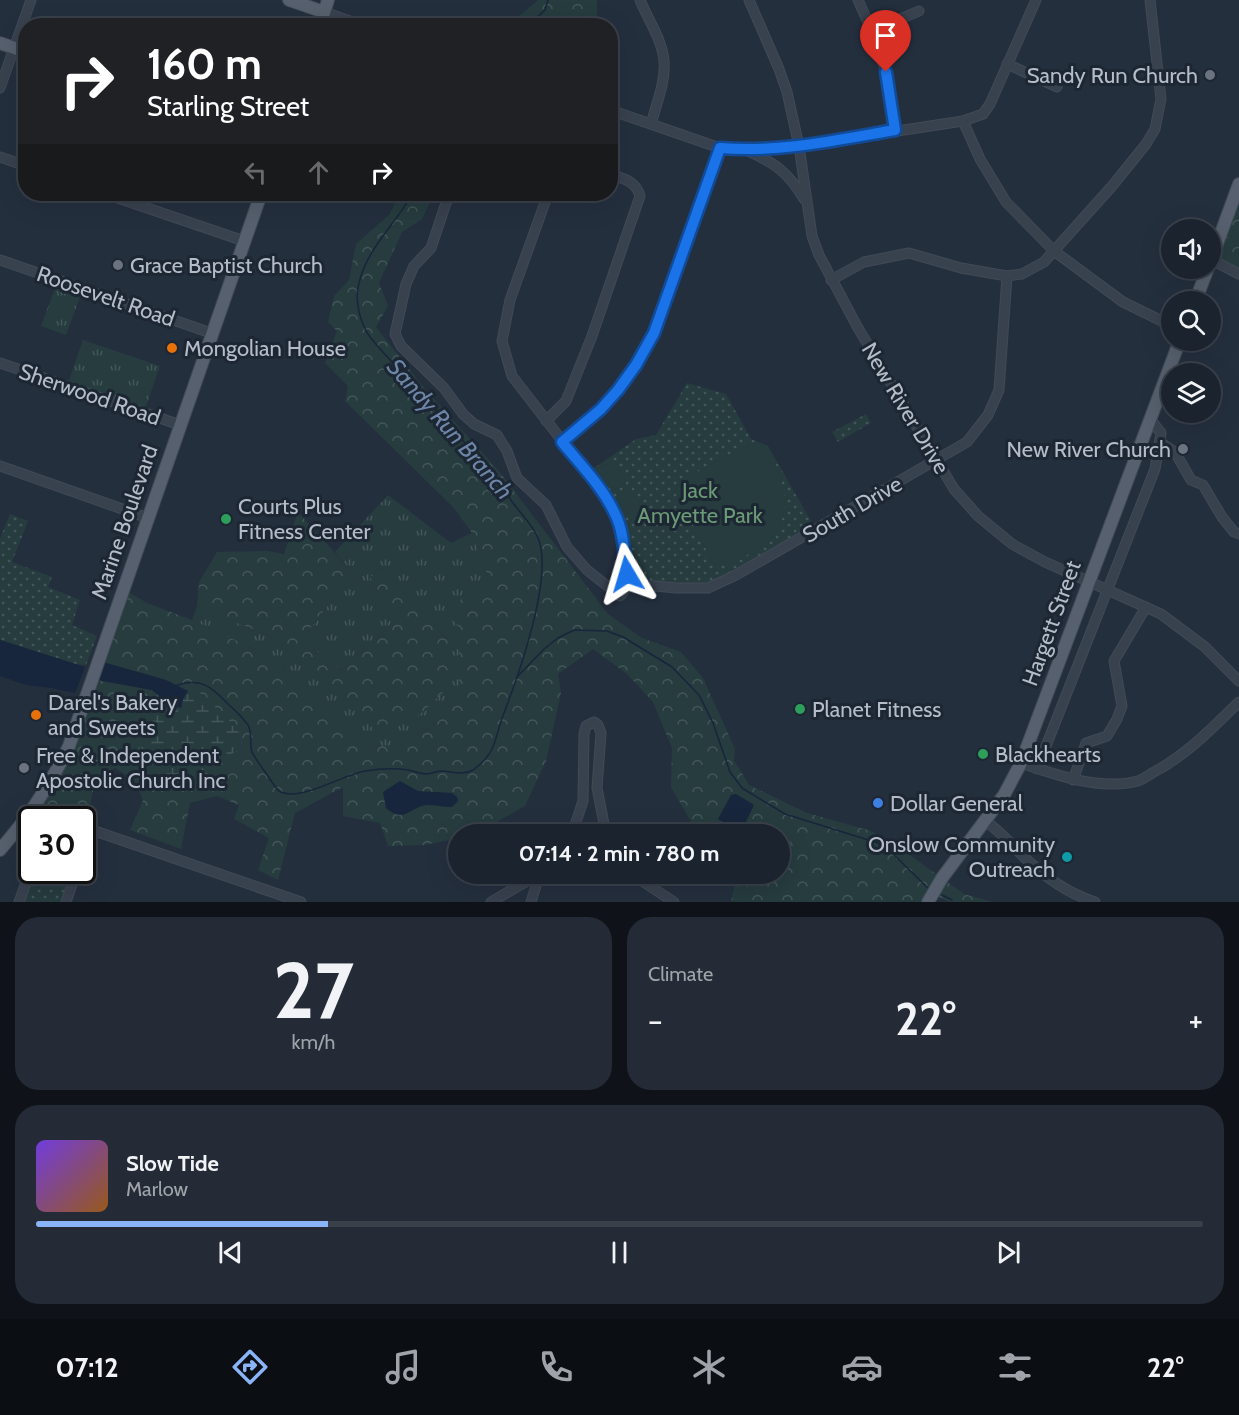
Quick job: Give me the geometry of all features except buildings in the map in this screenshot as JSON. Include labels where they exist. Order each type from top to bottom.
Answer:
[{"type":"main road","points":[[289,0],[326,6]]},
{"type":"main road","points":[[0,43],[18,49]]},
{"type":"main road","points":[[1221,234],[1239,184]]},
{"type":"main road","name":"Marine Boulevard","points":[[39,806],[69,746],[258,201]]},
{"type":"main road","name":"Hargett Street","points":[[928,902],[942,879],[1004,795],[1021,763],[1176,351]]},
{"type":"main road","name":"Marine Boulevard","points":[[0,850],[18,832]]},
{"type":"street","points":[[27,18],[31,0]]},
{"type":"street","points":[[640,0],[659,40],[664,61],[663,76],[651,124]]},
{"type":"street","name":"New River Drive","points":[[749,0],[783,81],[799,146],[812,236],[819,255],[831,280],[936,462],[954,489],[978,516],[1002,537],[1044,562],[1161,614],[1205,647],[1239,681]]},
{"type":"street","points":[[858,0],[872,30],[886,72],[895,130]]},
{"type":"street","points":[[618,113],[720,148],[746,150],[799,146],[963,121],[983,114],[990,104],[1036,0]]},
{"type":"street","points":[[831,280],[864,262],[909,253],[961,268],[1007,276],[1022,274],[1044,262],[1113,185],[1146,144],[1155,129],[1161,99],[1150,0]]},
{"type":"street","points":[[326,6],[349,18]]},
{"type":"street","points":[[872,30],[919,11]]},
{"type":"street","points":[[0,88],[18,54]]},
{"type":"street","points":[[1007,64],[1057,87]]},
{"type":"street","points":[[963,121],[980,159],[1006,202],[1054,251],[1123,302],[1161,321]]},
{"type":"street","points":[[562,442],[601,409],[618,390],[636,365],[654,333],[720,148]]},
{"type":"street","points":[[746,150],[766,159],[782,170],[795,185],[807,206]]},
{"type":"street","points":[[0,157],[18,163]]},
{"type":"street","points":[[546,422],[566,401],[592,336],[640,196],[637,186],[618,177]]},
{"type":"street","points":[[127,201],[244,241]]},
{"type":"street","points":[[447,201],[431,248],[414,266],[406,284],[395,334],[401,346],[444,388],[463,414],[474,424],[497,435],[507,451],[517,478],[546,505],[567,547],[588,570],[620,596],[634,582],[627,574],[616,514],[598,487],[512,376],[502,341],[510,300],[545,201]]},
{"type":"street","name":"Roosevelt Road","points":[[0,260],[211,333]]},
{"type":"street","points":[[1221,268],[1239,274]]},
{"type":"street","name":"South Drive","points":[[634,582],[676,588],[708,588],[736,575],[936,462],[967,442],[988,415],[999,390],[1007,276]]},
{"type":"street","name":"Sherwood Road","points":[[0,363],[180,424]]},
{"type":"street","points":[[1037,769],[1155,469],[1161,433],[1150,419]]},
{"type":"street","points":[[1160,442],[1174,452],[1191,480],[1203,485],[1222,517],[1234,532],[1239,534]]},
{"type":"street","points":[[0,466],[148,518]]},
{"type":"street","points":[[1073,780],[1086,743],[1107,736],[1117,719],[1122,706],[1114,661],[1146,607]]},
{"type":"street","points":[[1021,763],[1073,780],[1110,783],[1138,781],[1193,747],[1239,702]]},
{"type":"street","points":[[575,824],[583,801],[584,734],[586,726],[594,722],[601,733],[597,788],[604,824]]},
{"type":"street","points":[[985,821],[1000,831],[1044,874],[1075,896],[1095,902]]},
{"type":"street","points":[[96,831],[301,902]]},
{"type":"street","points":[[19,902],[26,884]]},
{"type":"street","points":[[66,902],[72,884]]},
{"type":"street","points":[[491,902],[524,884]]},
{"type":"street","points":[[531,902],[537,884]]},
{"type":"street","points":[[647,884],[674,902]]},
{"type":"green space","points":[[538,0],[597,0],[597,18],[517,18]]},
{"type":"green space","points":[[1239,184],[1239,274],[1221,265],[1221,235]]},
{"type":"green space","points":[[396,201],[431,201],[422,219],[402,232],[379,283],[388,306],[376,327],[424,388],[498,470],[608,614],[642,638],[681,652],[703,678],[735,749],[734,760],[749,785],[807,813],[868,830],[898,844],[964,894],[993,902],[949,902],[933,894],[928,902],[731,902],[735,884],[790,884],[790,824],[692,824],[671,787],[672,748],[653,702],[627,674],[593,649],[558,674],[561,693],[546,761],[525,806],[493,824],[448,824],[448,840],[425,845],[388,846],[380,823],[343,816],[343,787],[295,813],[278,880],[258,870],[269,838],[234,819],[239,805],[217,796],[190,803],[181,849],[130,830],[143,800],[134,780],[115,768],[96,778],[90,806],[36,806],[48,787],[92,679],[152,690],[181,708],[187,691],[166,680],[99,661],[123,589],[147,603],[192,620],[274,658],[326,705],[364,746],[399,746],[440,720],[459,690],[459,627],[450,613],[465,594],[492,586],[472,533],[454,508],[345,401],[348,386],[325,363],[337,331],[328,322],[334,296],[349,280],[356,244],[389,215]]},
{"type":"green space","points":[[58,280],[83,289],[66,335],[41,326]]},
{"type":"green space","points":[[83,340],[160,366],[144,412],[67,386]]},
{"type":"green space","name":"Jack Amyette Park","points":[[687,383],[726,394],[751,439],[768,446],[816,530],[708,588],[635,584],[627,574],[616,514],[587,473],[636,439],[656,435]]},
{"type":"green space","points":[[866,414],[871,423],[838,442],[832,432]]},
{"type":"green space","points":[[749,444],[768,446],[780,475],[784,503],[783,517],[777,530],[768,541],[753,552],[730,563],[715,566],[675,492],[678,482]]},
{"type":"green space","points":[[614,460],[627,482],[613,490],[600,468]]},
{"type":"green space","points":[[631,488],[644,511],[630,520],[616,497]]},
{"type":"green space","points":[[388,495],[451,543],[472,533],[492,586],[465,595],[459,627],[459,690],[440,720],[399,746],[364,746],[326,705],[274,658],[192,620],[197,606],[276,639],[325,681],[450,642],[382,568],[370,576],[392,624],[341,671],[302,639],[353,573],[335,552]]},
{"type":"green space","points":[[298,512],[353,573],[302,639],[341,671],[392,624],[370,576],[382,568],[450,642],[450,686],[420,714],[379,734],[325,681],[276,639],[197,606],[199,582],[217,552],[267,551],[284,554]]},
{"type":"green space","points":[[10,514],[28,521],[12,562],[52,577],[48,587],[80,600],[72,625],[97,636],[86,665],[75,664],[0,640],[0,538]]},
{"type":"green space","points":[[188,691],[200,693],[239,730],[243,749],[228,756],[205,776],[192,783],[171,785],[141,777],[136,771],[134,755],[150,736],[153,698],[158,694],[169,704],[181,708]]},
{"type":"green space","points":[[26,884],[72,884],[66,902],[19,902]]},
{"type":"water","points":[[0,640],[85,667],[75,693],[26,685],[0,676]]},
{"type":"water","points":[[99,661],[166,680],[188,691],[181,708],[169,704],[152,690],[92,679]]},
{"type":"water","points":[[400,781],[418,791],[452,793],[458,801],[452,807],[427,805],[403,815],[392,813],[386,808],[383,792]]},
{"type":"water","points":[[736,794],[754,805],[745,824],[727,824],[718,819],[731,795]]},
{"type":"waterway","name":"Sandy Run Branch","points":[[536,18],[545,10],[548,0]]},
{"type":"waterway","name":"Sandy Run Branch","points":[[175,686],[191,682],[198,683],[210,688],[222,698],[248,725],[252,752],[279,791],[287,794],[309,791],[370,770],[398,769],[422,774],[440,771],[465,773],[478,766],[492,749],[533,625],[542,576],[542,555],[538,538],[530,524],[476,455],[375,343],[366,331],[361,318],[357,297],[363,270],[375,247],[408,201]]},
{"type":"waterway","points":[[517,677],[544,649],[558,638],[574,630],[607,631],[623,637],[672,667],[699,695],[713,723],[730,772],[742,788],[785,814],[878,843],[893,854],[928,888]]},
{"type":"waterway","points":[[942,895],[952,900]]},
{"type":"place","name":"Sandy Run Church","points":[[1210,75]]},
{"type":"place","name":"Grace Baptist Church","points":[[118,265]]},
{"type":"place","name":"Mongolian House","points":[[172,348]]},
{"type":"place","name":"New River Church","points":[[1183,449]]},
{"type":"place","name":"Courts Plus Fitness Center","points":[[226,519]]},
{"type":"place","name":"Planet Fitness","points":[[800,709]]},
{"type":"place","name":"Darel's Bakery and Sweets","points":[[36,715]]},
{"type":"place","name":"Blackhearts","points":[[983,754]]},
{"type":"place","name":"Free & Independent Apostolic Church Inc","points":[[24,768]]},
{"type":"place","name":"Dollar General","points":[[878,803]]},
{"type":"place","name":"Onslow Community Outreach","points":[[1067,857]]},
{"type":"route","points":[[627,574],[616,514],[598,487],[562,442],[601,409],[618,390],[636,365],[654,333],[720,148],[746,150],[799,146],[895,130],[886,72]]}]
